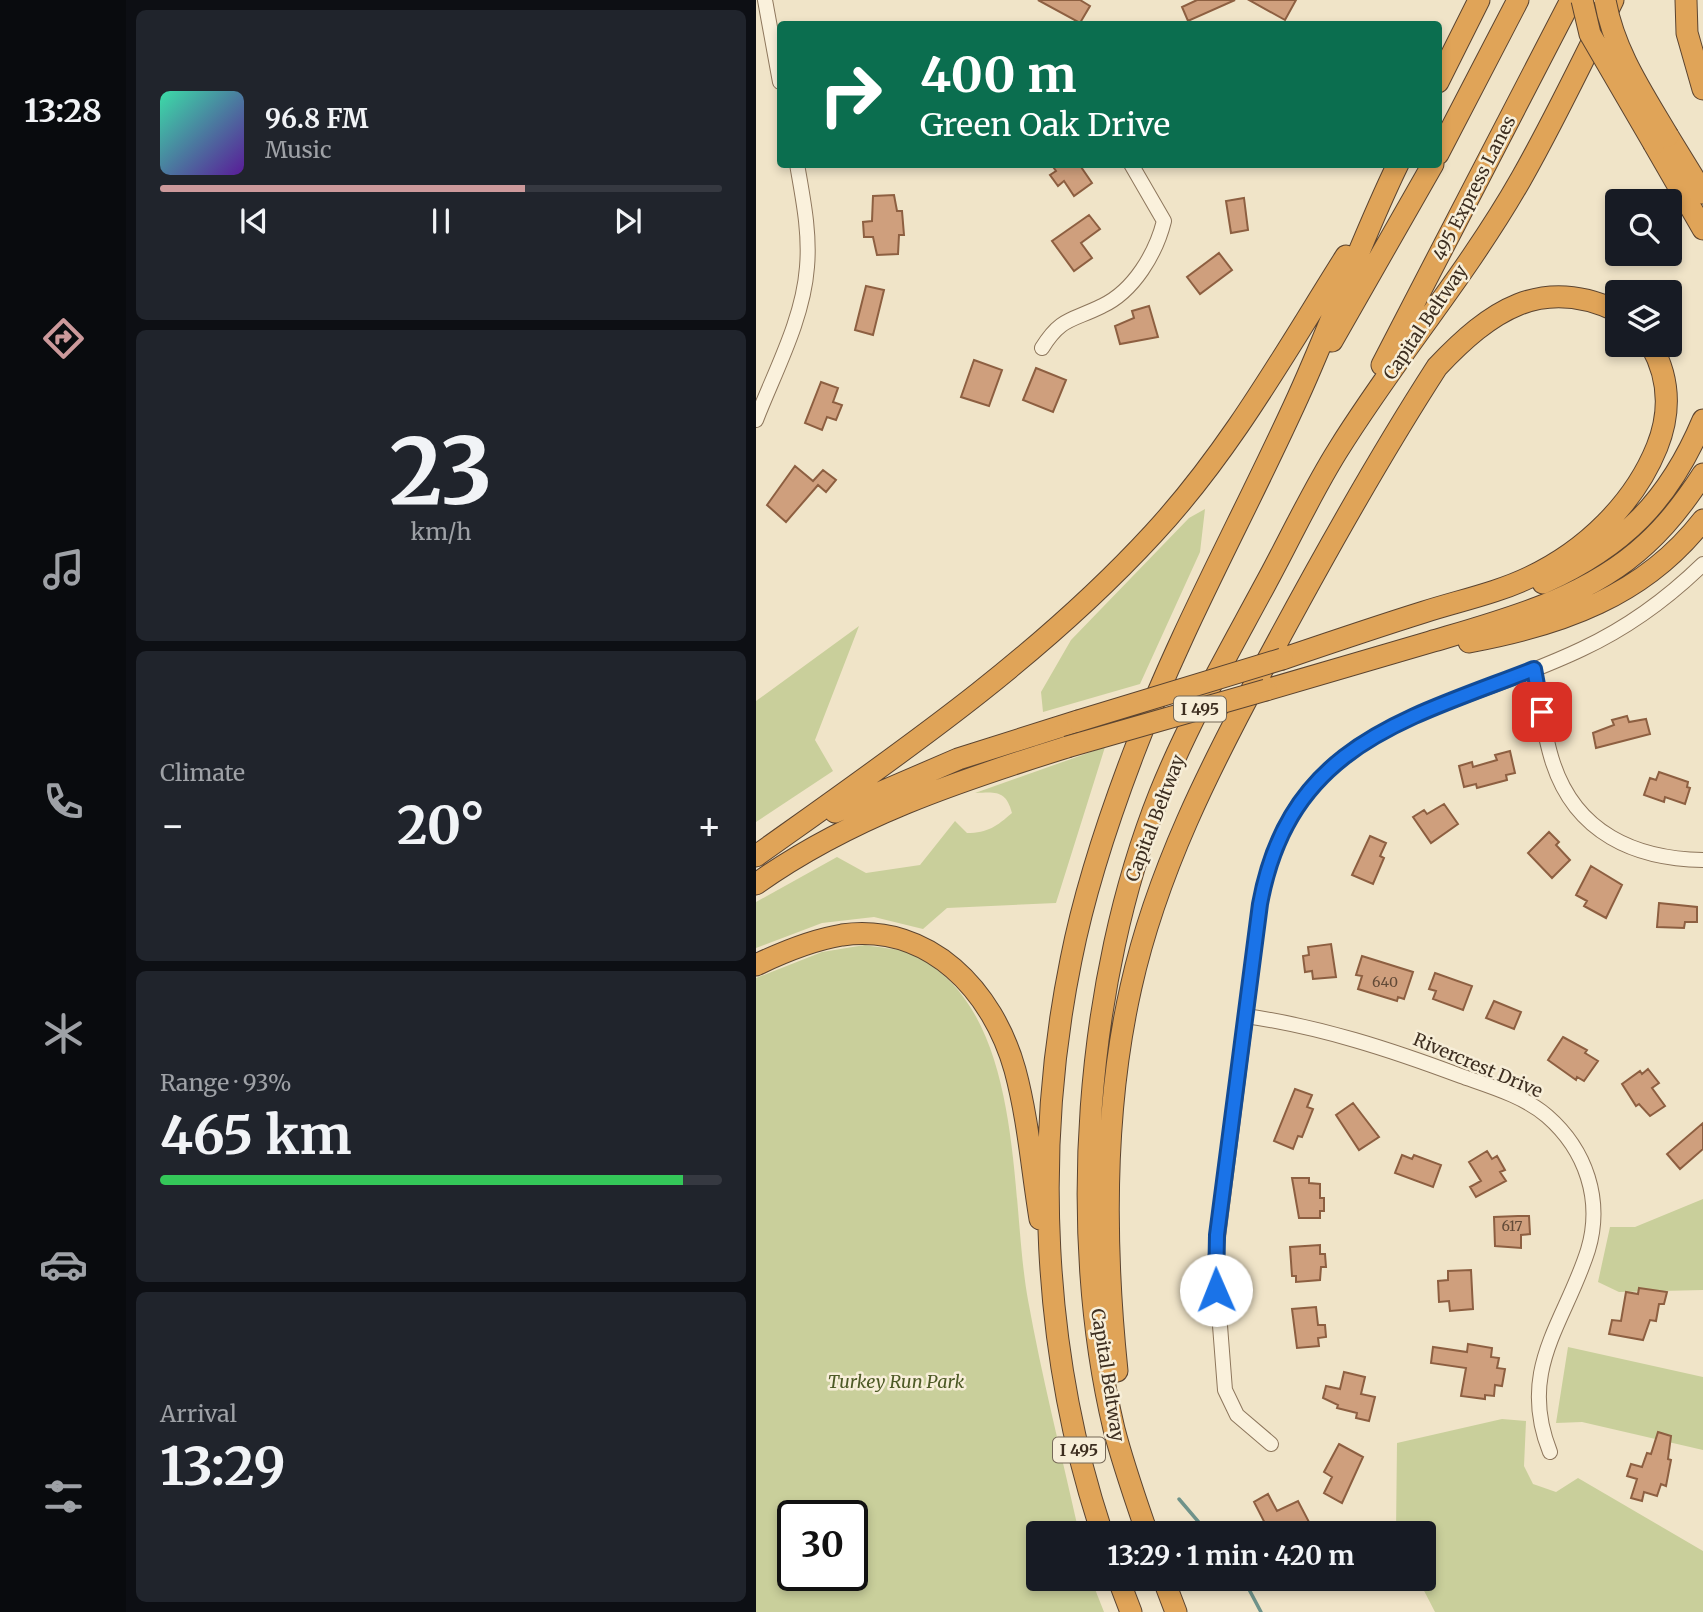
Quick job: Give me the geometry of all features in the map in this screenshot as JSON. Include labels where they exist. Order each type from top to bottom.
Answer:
[{"type":"highway","points":[[1442,74],[1479,0]]},
{"type":"highway","points":[[1442,146],[1518,0]]},
{"type":"highway","name":"495 Express Lanes","points":[[1338,451],[1571,0]]},
{"type":"highway","points":[[1582,0],[1590,34],[1661,140],[1703,193]]},
{"type":"highway","points":[[1605,0],[1609,27],[1619,54],[1703,229]]},
{"type":"highway","name":"Capital Beltway","points":[[1143,1521],[1113,1426],[1102,1363],[1091,1260],[1090,1154],[1093,1093],[1107,976],[1136,859],[1161,792],[1225,659],[1338,451],[1520,181],[1613,0]]},
{"type":"highway","points":[[1686,0],[1687,33],[1703,89]]},
{"type":"highway","name":"I 495","points":[[1099,1521],[1074,1431],[1062,1366],[1052,1264],[1050,1144],[1059,1032],[1082,908],[1135,750],[1195,611],[1298,397],[1396,168]]},
{"type":"highway","points":[[1298,397],[1361,295],[1431,168]]},
{"type":"highway","points":[[756,857],[985,689],[1097,591],[1154,533],[1238,425],[1379,204]]},
{"type":"highway","points":[[1139,1508],[1123,1424],[1116,1360],[1110,1263],[1112,1128],[1119,1045],[1131,986],[1164,874],[1227,737],[1336,530],[1437,367],[1459,344],[1492,318],[1528,299],[1570,296],[1592,299],[1605,305]]},
{"type":"highway","points":[[756,857],[812,824],[907,778],[958,759],[1282,659],[1529,578],[1587,541],[1636,488],[1660,438],[1666,412],[1666,384],[1657,357]]},
{"type":"highway","points":[[1282,659],[1507,596],[1572,570],[1608,547],[1650,511],[1686,459],[1703,420]]},
{"type":"highway","points":[[756,884],[822,843],[915,798],[1067,747],[1497,622],[1555,601],[1600,578],[1645,545],[1687,499],[1703,474]]},
{"type":"highway","points":[[1266,690],[1428,650],[1504,636],[1559,621],[1596,607],[1651,573],[1677,551],[1703,520]]},
{"type":"highway","points":[[756,965],[811,943],[841,936],[884,935],[930,951],[962,975],[977,992],[990,1013],[1015,1070],[1062,1366]]},
{"type":"highway","points":[[1123,1591],[1131,1612]]},
{"type":"highway","points":[[1168,1591],[1177,1612]]},
{"type":"street","points":[[765,0],[777,66]]},
{"type":"street","points":[[768,18],[777,22]]},
{"type":"street","points":[[756,420],[803,294],[808,237],[798,168]]},
{"type":"street","points":[[1042,348],[1053,330],[1066,319],[1104,306],[1122,293],[1158,244],[1164,221],[1133,168]]},
{"type":"street","points":[[1271,1444],[1237,1415],[1225,1390],[1216,1290],[1217,1235],[1260,904],[1269,867],[1289,820],[1313,784],[1350,751],[1379,732],[1579,651],[1627,625],[1662,600],[1703,564]]},
{"type":"street","points":[[1534,669],[1554,767],[1577,808],[1602,832],[1637,851],[1669,859],[1703,860]]},
{"type":"street","name":"Rivercrest Drive","points":[[1246,1016],[1325,1030],[1400,1053],[1524,1102],[1545,1114],[1565,1133],[1579,1154],[1589,1178],[1594,1220],[1587,1253],[1557,1319],[1544,1360],[1538,1395],[1539,1416],[1550,1452]]},
{"type":"green space","points":[[1205,509],[1200,552],[1140,684],[1043,712],[1041,692],[1071,640],[1189,518]]},
{"type":"green space","points":[[859,626],[815,740],[833,771],[756,822],[756,701]]},
{"type":"green space","points":[[1105,747],[1056,903],[947,908],[923,929],[874,917],[822,923],[756,948],[756,902],[837,857],[866,873],[920,865],[955,821],[967,833],[974,833],[992,828],[1012,813],[1003,796],[989,792],[975,793]]},
{"type":"green space","name":"Turkey Run Park","points":[[865,945],[894,949],[911,954],[949,980],[976,1016],[994,1059],[1006,1108],[1028,1300],[1076,1521],[1026,1521],[1026,1591],[1096,1591],[1104,1612],[756,1612],[756,978],[822,952]]},
{"type":"green space","points":[[1703,1199],[1703,1290],[1619,1292],[1598,1282],[1610,1227],[1635,1227]]},
{"type":"green space","points":[[1568,1347],[1703,1377],[1703,1450],[1582,1422],[1556,1423]]},
{"type":"green space","points":[[1502,1419],[1526,1421],[1524,1466],[1533,1484],[1556,1492],[1578,1478],[1703,1551],[1703,1612],[1435,1612],[1424,1591],[1436,1591],[1436,1521],[1396,1521],[1397,1443]]},
{"type":"building","points":[[1038,0],[1080,0],[1090,6],[1081,21],[1076,21]]},
{"type":"building","points":[[1197,0],[1235,0],[1188,21],[1182,7]]},
{"type":"building","points":[[1249,0],[1296,0],[1285,20]]},
{"type":"building","points":[[1054,168],[1082,168],[1092,183],[1074,196],[1064,181],[1058,186],[1050,175],[1056,171]]},
{"type":"building","points":[[894,195],[897,211],[902,211],[904,235],[899,235],[898,254],[877,255],[873,237],[864,237],[863,222],[872,221],[873,196]]},
{"type":"building","points":[[1244,198],[1248,230],[1231,233],[1226,201]]},
{"type":"building","points":[[1089,215],[1100,229],[1081,243],[1092,258],[1074,271],[1052,241]]},
{"type":"building","points":[[1219,253],[1232,270],[1200,294],[1187,277]]},
{"type":"building","points":[[866,286],[884,290],[873,335],[855,330]]},
{"type":"building","points":[[1149,306],[1158,337],[1120,344],[1115,326],[1134,318],[1132,311]]},
{"type":"building","points":[[974,360],[1002,370],[989,406],[961,397]]},
{"type":"building","points":[[1036,368],[1066,380],[1053,412],[1023,400]]},
{"type":"building","points":[[821,382],[838,388],[833,402],[842,405],[836,420],[827,417],[822,430],[805,423]]},
{"type":"building","points":[[795,466],[813,481],[823,470],[836,480],[826,492],[818,485],[786,522],[767,505]]},
{"type":"building","points":[[1627,716],[1629,722],[1646,719],[1650,734],[1596,748],[1593,733],[1614,725],[1612,720]]},
{"type":"building","points":[[1510,751],[1515,773],[1506,775],[1507,780],[1477,788],[1476,784],[1464,787],[1459,766],[1472,762],[1473,767],[1497,760],[1495,755]]},
{"type":"building","points":[[1659,772],[1688,782],[1687,787],[1690,788],[1685,804],[1665,797],[1664,802],[1644,795],[1650,778],[1656,780]]},
{"type":"building","points":[[1444,804],[1458,824],[1431,843],[1413,817],[1424,810],[1427,814]]},
{"type":"building","points":[[1549,832],[1559,842],[1556,845],[1570,860],[1552,878],[1528,853]]},
{"type":"building","points":[[1370,836],[1386,843],[1380,856],[1384,858],[1373,884],[1352,875]]},
{"type":"building","points":[[1591,866],[1622,885],[1606,918],[1584,906],[1587,901],[1576,895]]},
{"type":"building","points":[[1659,903],[1697,907],[1697,922],[1685,922],[1684,928],[1657,927]]},
{"type":"building","points":[[1331,944],[1336,977],[1313,979],[1312,971],[1305,972],[1303,956],[1309,955],[1308,947]]},
{"type":"building","points":[[1362,956],[1413,972],[1404,999],[1398,997],[1397,1001],[1358,989],[1362,976],[1356,975]]},
{"type":"building","points":[[1435,973],[1472,986],[1463,1010],[1433,999],[1436,991],[1429,989]]},
{"type":"building","points":[[1494,1001],[1521,1012],[1514,1029],[1486,1018]]},
{"type":"building","points":[[1563,1037],[1587,1050],[1585,1053],[1598,1061],[1584,1081],[1577,1077],[1576,1080],[1548,1060]]},
{"type":"building","points":[[1648,1069],[1659,1083],[1652,1088],[1665,1106],[1650,1116],[1639,1104],[1636,1106],[1622,1084],[1640,1071],[1642,1074]]},
{"type":"building","points":[[1295,1089],[1312,1095],[1307,1107],[1313,1109],[1302,1137],[1298,1136],[1293,1149],[1274,1141]]},
{"type":"building","points":[[1353,1103],[1379,1137],[1359,1150],[1336,1115]]},
{"type":"building","points":[[1703,1123],[1703,1149],[1680,1169],[1667,1154]]},
{"type":"building","points":[[1487,1151],[1492,1159],[1497,1156],[1505,1170],[1500,1172],[1506,1181],[1476,1197],[1470,1187],[1481,1181],[1469,1162]]},
{"type":"building","points":[[1402,1155],[1412,1159],[1414,1155],[1441,1165],[1433,1187],[1395,1173]]},
{"type":"building","points":[[1292,1178],[1309,1178],[1309,1183],[1320,1184],[1324,1211],[1320,1211],[1320,1218],[1299,1218]]},
{"type":"building","points":[[1529,1216],[1530,1234],[1521,1235],[1521,1248],[1495,1246],[1494,1217]]},
{"type":"building","points":[[1320,1245],[1320,1254],[1325,1254],[1326,1267],[1321,1267],[1320,1280],[1296,1282],[1296,1276],[1292,1276],[1290,1247]]},
{"type":"building","points":[[1471,1270],[1473,1309],[1450,1311],[1449,1301],[1439,1302],[1438,1281],[1448,1280],[1448,1271]]},
{"type":"building","points":[[1639,1288],[1667,1292],[1664,1304],[1659,1304],[1656,1321],[1650,1320],[1643,1340],[1609,1334],[1612,1320],[1621,1321],[1626,1292],[1638,1294]]},
{"type":"building","points":[[1316,1307],[1318,1325],[1325,1325],[1326,1337],[1318,1338],[1319,1346],[1297,1348],[1292,1309]]},
{"type":"building","points":[[1468,1344],[1492,1348],[1491,1357],[1499,1358],[1497,1368],[1505,1369],[1502,1386],[1495,1385],[1494,1396],[1485,1395],[1485,1399],[1461,1396],[1466,1368],[1431,1363],[1433,1347],[1467,1352]]},
{"type":"building","points":[[1344,1372],[1365,1377],[1361,1394],[1375,1397],[1369,1421],[1356,1418],[1357,1413],[1337,1408],[1338,1405],[1323,1398],[1326,1386],[1340,1389]]},
{"type":"building","points":[[1658,1432],[1671,1436],[1668,1459],[1671,1460],[1666,1486],[1661,1484],[1657,1496],[1644,1492],[1642,1501],[1631,1498],[1637,1479],[1627,1476],[1631,1464],[1642,1467],[1647,1453],[1651,1454]]},
{"type":"building","points":[[1339,1444],[1363,1457],[1342,1503],[1324,1493],[1332,1477],[1324,1472]]},
{"type":"building","points":[[1268,1494],[1277,1511],[1298,1501],[1308,1521],[1264,1521],[1254,1502]]},
{"type":"waterway","points":[[1179,1499],[1198,1521]]},
{"type":"waterway","points":[[1250,1591],[1261,1612]]},
{"type":"route","points":[[1216,1290],[1217,1235],[1260,904],[1276,846],[1289,820],[1313,784],[1331,766],[1379,732],[1426,711],[1534,669],[1542,712]]}]
